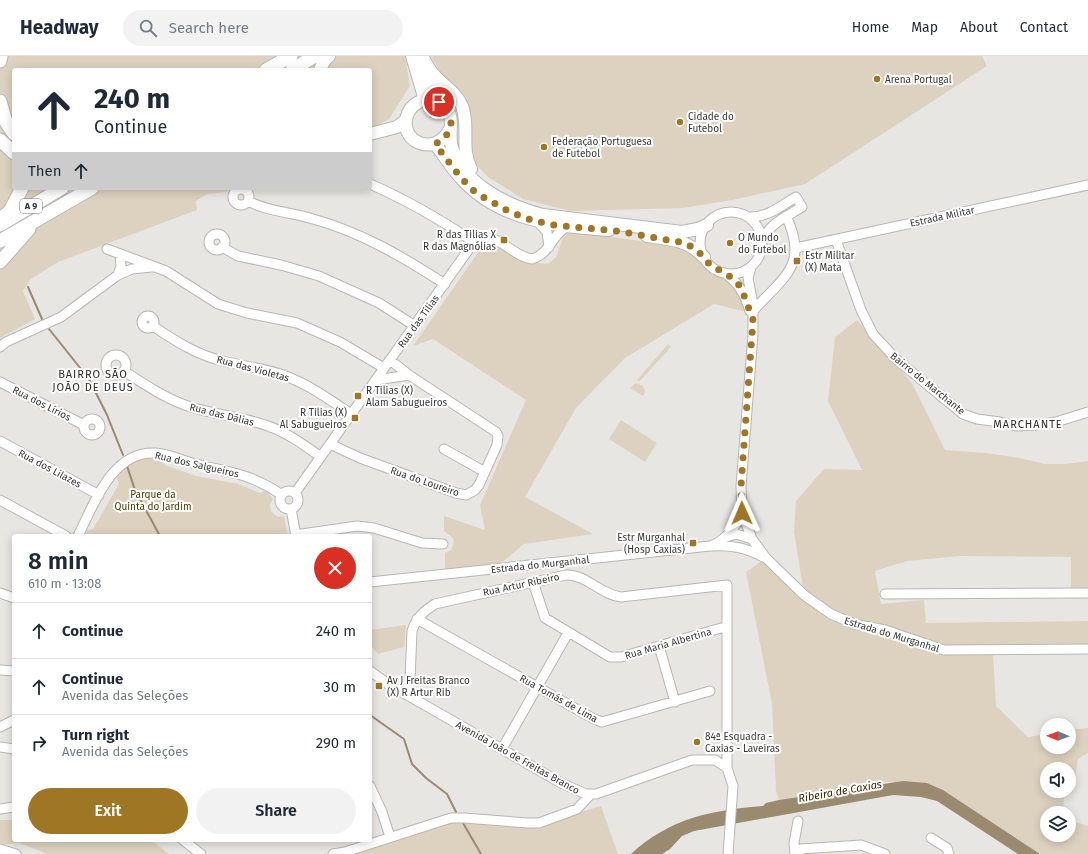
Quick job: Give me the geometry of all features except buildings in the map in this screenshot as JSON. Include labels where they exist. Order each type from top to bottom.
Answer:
[{"type":"highway","points":[[0,61],[1,56]]},
{"type":"highway","points":[[260,68],[275,56]]},
{"type":"highway","points":[[270,68],[291,56]]},
{"type":"highway","points":[[295,68],[315,56]]},
{"type":"highway","points":[[0,101],[6,122],[12,131]]},
{"type":"highway","points":[[0,140],[12,151]]},
{"type":"highway","points":[[0,219],[10,211],[21,190]]},
{"type":"highway","name":"A 9","points":[[0,224],[59,190]]},
{"type":"highway","name":"A 9","points":[[0,241],[88,190]]},
{"type":"highway","points":[[0,262],[18,240],[41,217]]},
{"type":"main road","points":[[321,68],[324,61],[329,56]]},
{"type":"main road","points":[[412,56],[425,100]]},
{"type":"main road","points":[[422,56],[439,102],[448,110],[451,116],[451,140],[456,155],[470,175],[480,184],[504,200],[543,215],[682,232],[698,229],[707,225]]},
{"type":"main road","points":[[422,56],[427,67],[455,94],[461,104],[465,114],[466,159],[480,184]]},
{"type":"main road","points":[[372,133],[397,127],[406,120],[412,107],[425,100],[439,102]]},
{"type":"main road","points":[[406,120],[409,133],[420,143],[435,144],[447,136],[450,129]]},
{"type":"main road","points":[[372,141],[409,133]]},
{"type":"main road","points":[[435,144],[461,178],[476,193],[510,212],[538,222],[567,227],[617,231],[685,243],[697,250],[704,257]]},
{"type":"street","points":[[372,185],[433,215],[474,242],[482,238],[491,238],[521,256],[532,259],[538,257],[549,246],[558,233],[567,227]]},
{"type":"street","name":"Estrada Militar","points":[[796,248],[1088,185]]},
{"type":"street","points":[[742,513],[741,486],[753,316],[751,290],[748,278],[751,267],[760,253],[762,242],[769,228],[802,207],[796,197],[767,214],[756,218],[737,213],[726,213],[715,217],[707,225],[701,240],[704,257],[711,266],[725,273],[737,282],[753,316]]},
{"type":"street","points":[[248,201],[262,208],[313,219],[378,243],[445,284]]},
{"type":"street","points":[[753,316],[788,274],[793,261],[796,248],[794,232],[786,216]]},
{"type":"street","points":[[748,217],[756,225],[762,242]]},
{"type":"street","points":[[538,222],[548,232],[549,246]]},
{"type":"street","name":"Bairro do Marchante","points":[[836,240],[861,310],[873,334],[896,359],[963,414],[977,419],[1016,426],[1056,422],[1088,412]]},
{"type":"street","name":"Rua das Tílias","points":[[295,493],[474,242]]},
{"type":"street","points":[[222,247],[244,258],[281,264],[319,276],[379,304],[415,326]]},
{"type":"street","name":"Rua do Loureiro","points":[[107,248],[166,271],[218,304],[246,313],[297,322],[387,364],[409,375],[496,432],[498,436],[497,445],[475,490],[466,495],[360,458],[330,444]]},
{"type":"street","points":[[118,275],[122,266],[120,254]]},
{"type":"street","points":[[0,347],[6,342],[61,317],[118,275],[132,269],[153,266]]},
{"type":"street","points":[[725,273],[742,272],[751,267]]},
{"type":"street","points":[[751,290],[759,297],[770,294]]},
{"type":"street","name":"Rua das Violetas","points":[[153,326],[181,345],[202,354],[222,361],[263,369],[303,383],[351,414]]},
{"type":"street","name":"Rua das Dálias","points":[[124,371],[161,395],[183,405],[273,428],[290,436],[321,457]]},
{"type":"street","points":[[376,380],[409,375]]},
{"type":"street","name":"Rua dos Lírios","points":[[0,382],[84,425]]},
{"type":"street","name":"Rua dos Lilazes","points":[[0,441],[99,495]]},
{"type":"street","points":[[444,449],[484,472]]},
{"type":"street","name":"Rua dos Salgueiros","points":[[79,534],[99,495],[120,466],[128,459],[149,453],[162,454],[199,465],[246,475],[257,479],[282,495]]},
{"type":"street","points":[[289,491],[295,493],[298,498],[298,504],[291,509],[286,509],[282,506],[280,500],[282,495],[289,491]]},
{"type":"street","points":[[0,500],[62,534]]},
{"type":"street","points":[[291,509],[296,534]]},
{"type":"street","name":"Estrada do Murganhal","points":[[726,537],[742,513]]},
{"type":"street","name":"Estrada do Murganhal","points":[[742,513],[752,539],[766,558],[804,595],[831,614],[854,624],[885,630],[944,650],[1088,649]]},
{"type":"street","points":[[308,534],[357,526],[374,528],[422,543],[443,544]]},
{"type":"street","name":"Estrada do Murganhal","points":[[710,546],[726,537],[736,534],[752,539]]},
{"type":"street","name":"Estrada do Murganhal","points":[[372,582],[710,546],[745,545],[752,539]]},
{"type":"street","name":"Estrada do Murganhal","points":[[730,545],[751,551],[766,558]]},
{"type":"street","name":"Rua Artur Ribeiro","points":[[405,694],[410,680],[412,631],[418,619],[426,610],[435,604],[570,574],[613,596],[621,597],[727,585],[727,768]]},
{"type":"street","name":"Rua Maria Albertina","points":[[533,582],[543,616],[548,621],[610,657],[621,657],[721,628]]},
{"type":"street","points":[[0,594],[12,597]]},
{"type":"street","points":[[885,594],[1088,594]]},
{"type":"street","name":"Rua Tomás de Lima","points":[[418,619],[537,687],[602,722],[710,691]]},
{"type":"street","points":[[502,749],[568,633]]},
{"type":"street","points":[[659,646],[675,702]]},
{"type":"street","points":[[0,670],[12,671]]},
{"type":"street","name":"Avenida João de Freitas Branco","points":[[372,673],[379,679],[405,694],[563,784],[582,793],[591,794],[698,759],[715,760],[727,768]]},
{"type":"street","points":[[0,727],[12,721]]},
{"type":"street","points":[[0,747],[12,749]]},
{"type":"street","points":[[727,768],[733,786],[728,854]]},
{"type":"street","points":[[372,790],[382,812],[390,837]]},
{"type":"street","points":[[333,854],[345,852],[455,818],[528,823],[539,822],[577,809],[591,794]]},
{"type":"street","points":[[0,809],[12,807]]},
{"type":"street","points":[[798,821],[794,843],[797,852],[861,845],[885,854]]},
{"type":"street","points":[[931,838],[947,848],[949,854]]},
{"type":"street","points":[[186,842],[201,854]]},
{"type":"street","points":[[0,849],[16,854]]},
{"type":"green space","points":[[0,56],[405,56],[410,86],[389,119],[378,125],[372,135],[372,68],[12,68],[12,190],[228,190],[226,192],[207,194],[196,201],[197,210],[58,262],[31,279],[23,291],[35,319],[0,338]]},
{"type":"green space","name":"Cidade do Futebol","points":[[431,56],[982,56],[987,66],[805,184],[732,200],[683,208],[571,211],[523,199],[488,177],[468,156],[458,108],[446,82]]},
{"type":"green space","points":[[570,231],[689,248],[704,267],[736,284],[747,312],[714,304],[625,358],[576,408],[525,497],[593,534],[524,544],[501,563],[445,570],[445,553],[451,550],[454,543],[453,538],[444,531],[444,516],[485,530],[480,505],[526,400],[433,339],[413,346],[486,241],[494,243],[526,262],[548,264],[556,257],[563,238]]},
{"type":"green space","points":[[857,320],[912,383],[945,450],[986,453],[1020,458],[1045,464],[1066,464],[1088,461],[1088,589],[1071,589],[1071,557],[961,556],[907,561],[875,571],[881,604],[924,600],[926,623],[1088,621],[1088,648],[950,650],[993,654],[996,706],[1028,737],[1040,735],[1040,754],[1076,754],[1076,729],[1088,728],[1088,753],[1078,759],[1076,772],[1076,762],[1040,762],[1040,798],[1064,798],[1063,806],[1040,806],[1040,842],[1076,842],[1076,822],[1088,826],[1088,854],[1040,854],[943,790],[927,783],[884,782],[779,800],[776,791],[772,704],[746,572],[766,558],[804,594],[794,532],[796,501],[824,469],[862,470],[828,401],[835,337]]},
{"type":"green space","points":[[668,344],[671,347],[639,382],[637,380]]},
{"type":"green space","points":[[636,383],[643,386],[645,391],[643,396],[630,388]]},
{"type":"green space","points":[[621,420],[657,443],[645,462],[609,439]]},
{"type":"green space","name":"Parque da Quinta do Jardim","points":[[143,458],[162,460],[165,465],[196,476],[238,484],[260,493],[266,490],[273,499],[270,505],[271,512],[278,517],[284,516],[288,534],[86,534],[87,531],[93,529],[119,484],[116,477],[127,466]]},
{"type":"green space","points":[[406,625],[404,647],[378,654],[372,646],[372,630]]},
{"type":"green space","points":[[601,806],[618,854],[347,854],[455,820],[531,827]]},
{"type":"green space","points":[[0,820],[12,820],[12,842],[154,842],[169,854],[48,854],[19,843],[0,845]]},
{"type":"water","name":"Ribeira de Caxias","points":[[903,781],[927,783],[943,790],[1040,854],[1018,854],[937,801],[921,797],[893,795],[694,831],[682,836],[670,849],[662,854],[631,854],[661,832],[676,824],[709,813],[763,806],[766,803],[779,800]]},
{"type":"waterway","points":[[28,287],[42,319]]},
{"type":"waterway","points":[[49,329],[89,379],[107,415],[123,455]]},
{"type":"waterway","points":[[127,466],[135,490],[159,534]]},
{"type":"waterway","points":[[372,716],[404,739],[412,764],[426,778],[447,794],[456,812]]},
{"type":"waterway","points":[[463,823],[481,854]]},
{"type":"place","name":"Arena Portugal","points":[[877,79]]},
{"type":"place","name":"Cidade do Futebol","points":[[680,122]]},
{"type":"place","name":"Federação Portuguesa de Futebol","points":[[544,147]]},
{"type":"place","name":"R das Tilias X R das Magnólias","points":[[504,240]]},
{"type":"place","name":"O Mundo do Futebol","points":[[730,243]]},
{"type":"place","name":"Estr Militar (X) Mata","points":[[797,261]]},
{"type":"place","name":"R Tilias (X) Alam Sabugueiros","points":[[358,396]]},
{"type":"place","name":"R Tilias (X) Al Sabugueiros","points":[[355,418]]},
{"type":"place","name":"Estr Murganhal (Hosp Caxias)","points":[[693,543]]},
{"type":"place","name":"Av J Freitas Branco (X) R Artur Rib","points":[[379,686]]},
{"type":"place","name":"84ª Esquadra - Caxias - Laveiras","points":[[697,742]]},
{"type":"district","name":"BAIRRO SÃO JOÃO DE DEUS","points":[[93,380]]},
{"type":"district","name":"MARCHANTE","points":[[1028,424]]},
{"type":"route","points":[[439,102],[448,110],[452,123],[447,136],[442,141],[435,144],[461,178],[476,193],[486,200],[522,218],[538,222],[567,227],[617,231],[685,243],[691,245],[697,250],[715,269],[725,273],[737,282],[742,290],[753,320],[752,351],[741,486],[742,513]]}]
